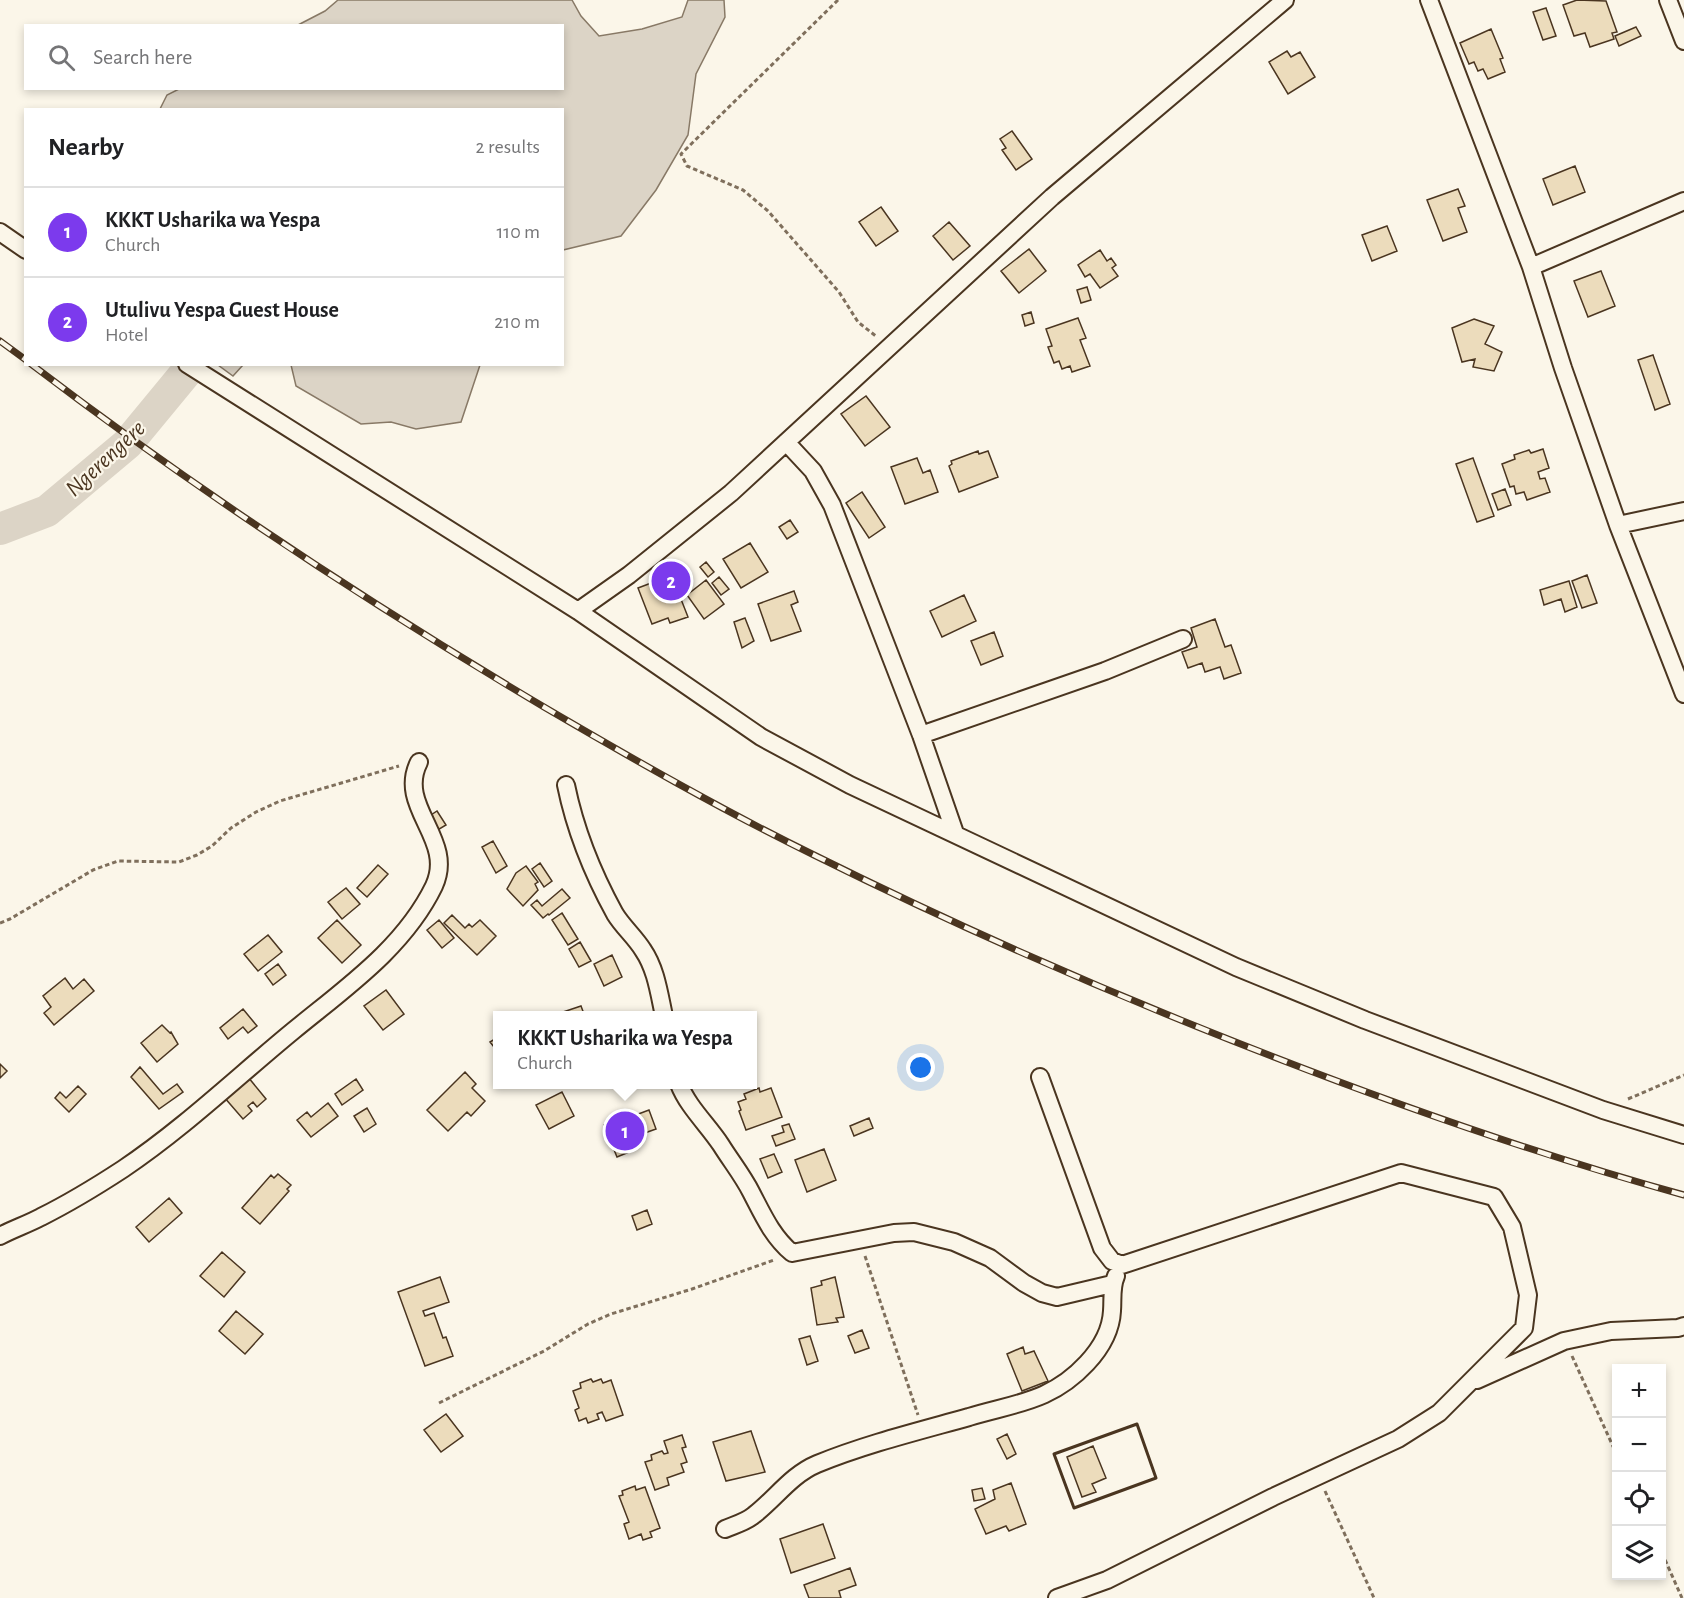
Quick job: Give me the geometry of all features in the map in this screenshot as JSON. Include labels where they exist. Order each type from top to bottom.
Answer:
[{"type":"street","points":[[578,611],[629,575],[731,493],[1052,197],[1285,0]]},
{"type":"street","points":[[1429,0],[1531,267],[1563,368],[1618,525],[1684,694]]},
{"type":"street","points":[[1668,0],[1684,42]]},
{"type":"street","points":[[1531,267],[1684,201]]},
{"type":"street","points":[[0,232],[24,249]]},
{"type":"street","points":[[190,366],[578,611],[761,737],[850,785],[1236,967],[1365,1020],[1603,1110],[1684,1135]]},
{"type":"street","points":[[786,442],[813,471],[832,505],[921,735],[955,833]]},
{"type":"street","points":[[1618,525],[1684,511]]},
{"type":"street","points":[[921,735],[1105,671],[1183,639]]},
{"type":"street","points":[[0,1236],[90,1189],[154,1147],[363,975],[403,933],[421,909],[440,869],[439,854],[412,789],[413,773],[418,762]]},
{"type":"street","points":[[566,785],[571,808],[597,880],[616,916],[644,952],[657,981],[663,1011]]},
{"type":"street","points":[[1040,1077],[1102,1248],[1112,1261],[1122,1264],[1401,1173],[1494,1197],[1512,1227],[1528,1295],[1524,1328],[1439,1413],[1416,1429],[1107,1580],[1057,1598]]},
{"type":"street","points":[[682,1089],[691,1107],[720,1143],[751,1191],[765,1221],[782,1244],[792,1253],[894,1233],[914,1232],[954,1242],[990,1258],[1024,1283],[1042,1293],[1057,1297],[1113,1284]]},
{"type":"street","points":[[725,1528],[752,1517],[796,1477],[816,1465],[923,1430],[1023,1404],[1054,1389],[1086,1365],[1100,1348],[1112,1314],[1113,1284],[1122,1264]]},
{"type":"street","points":[[1468,1384],[1564,1341],[1611,1330],[1684,1326]]},
{"type":"path","points":[[838,0],[681,154],[687,166],[743,190],[768,211],[839,292],[858,322],[890,348]]},
{"type":"path","points":[[0,923],[93,870],[118,861],[179,862],[212,846],[231,828],[256,812],[280,801],[342,784],[377,771],[418,762]]},
{"type":"path","points":[[1603,1110],[1684,1075]]},
{"type":"path","points":[[860,1240],[923,1430]]},
{"type":"path","points":[[439,1403],[544,1351],[588,1324],[611,1314],[692,1289],[792,1253]]},
{"type":"path","points":[[1564,1341],[1612,1442]]},
{"type":"path","points":[[1318,1476],[1374,1598]]},
{"type":"path","points":[[1666,1562],[1682,1598]]},
{"type":"shaded area","points":[[338,0],[572,0],[581,16],[599,36],[642,29],[682,17],[688,0],[724,0],[725,17],[696,74],[688,135],[656,190],[621,236],[564,250],[564,108],[160,108],[167,95],[177,90],[564,90],[564,24],[300,24],[325,11]]},
{"type":"shaded area","points":[[219,366],[242,366],[233,376]]},
{"type":"shaded area","points":[[291,366],[480,366],[461,422],[416,429],[391,422],[361,424],[296,386]]},
{"type":"building","points":[[1577,0],[1606,1],[1617,32],[1612,33],[1614,39],[1590,47],[1585,33],[1574,36],[1563,5]]},
{"type":"building","points":[[1546,8],[1556,36],[1543,40],[1533,12]]},
{"type":"building","points":[[1636,27],[1641,36],[1619,46],[1615,36]]},
{"type":"building","points":[[1491,29],[1503,58],[1500,59],[1505,72],[1488,79],[1483,69],[1478,71],[1474,62],[1469,64],[1460,43]]},
{"type":"building","points":[[1287,51],[1291,57],[1300,52],[1315,77],[1288,94],[1269,62]]},
{"type":"building","points":[[1012,131],[1032,159],[1016,170],[1002,150],[1006,148],[1000,139]]},
{"type":"building","points":[[1575,166],[1585,192],[1553,205],[1543,179]]},
{"type":"building","points":[[1458,189],[1465,206],[1458,208],[1467,232],[1443,241],[1427,200]]},
{"type":"building","points":[[881,207],[898,231],[876,246],[859,222]]},
{"type":"building","points":[[949,222],[970,246],[953,260],[933,236]]},
{"type":"building","points":[[1387,226],[1397,251],[1372,261],[1362,235]]},
{"type":"building","points":[[1029,249],[1046,271],[1019,293],[1001,271]]},
{"type":"building","points":[[1100,250],[1107,261],[1111,258],[1116,265],[1112,268],[1118,276],[1100,288],[1090,274],[1085,277],[1078,265]]},
{"type":"building","points":[[1601,271],[1615,306],[1588,317],[1574,281]]},
{"type":"building","points":[[1087,287],[1091,300],[1081,303],[1077,290]]},
{"type":"building","points":[[1031,312],[1034,323],[1025,326],[1022,315]]},
{"type":"building","points":[[1078,318],[1086,338],[1080,340],[1090,366],[1072,372],[1070,366],[1062,369],[1059,361],[1054,363],[1048,347],[1052,346],[1046,329]]},
{"type":"building","points":[[1474,319],[1494,326],[1485,344],[1502,352],[1494,371],[1473,367],[1475,359],[1462,362],[1452,328]]},
{"type":"building","points":[[1653,355],[1670,404],[1655,410],[1638,360]]},
{"type":"building","points":[[866,396],[890,427],[865,446],[841,414]]},
{"type":"building","points":[[1543,449],[1549,468],[1538,472],[1540,479],[1545,478],[1550,492],[1527,500],[1524,492],[1516,494],[1514,486],[1510,487],[1502,464],[1515,459],[1514,455],[1529,450],[1531,453]]},
{"type":"building","points":[[978,451],[979,454],[988,451],[998,477],[959,492],[949,466],[952,464],[951,461]]},
{"type":"building","points":[[917,458],[923,473],[930,470],[938,492],[905,504],[891,467]]},
{"type":"building","points":[[1473,458],[1494,516],[1477,522],[1456,464]]},
{"type":"building","points":[[1505,489],[1511,505],[1498,510],[1492,494]]},
{"type":"building","points":[[862,492],[885,527],[869,538],[846,503]]},
{"type":"building","points":[[790,520],[798,532],[787,539],[779,527]]},
{"type":"building","points":[[750,543],[768,572],[741,588],[723,559]]},
{"type":"building","points":[[706,562],[714,572],[708,577],[700,567]]},
{"type":"building","points":[[675,574],[680,588],[677,589],[688,617],[670,623],[668,618],[652,624],[638,588]]},
{"type":"building","points":[[1587,575],[1597,603],[1582,608],[1572,581]]},
{"type":"building","points":[[719,577],[729,589],[721,595],[712,583]]},
{"type":"building","points":[[706,580],[724,604],[704,619],[687,595]]},
{"type":"building","points":[[1569,581],[1577,607],[1565,612],[1561,599],[1544,605],[1540,590]]},
{"type":"building","points":[[794,591],[798,602],[791,605],[801,631],[771,641],[758,604]]},
{"type":"building","points":[[964,595],[976,621],[942,637],[930,611]]},
{"type":"building","points":[[745,618],[754,641],[742,648],[734,622]]},
{"type":"building","points":[[1215,619],[1225,647],[1231,645],[1241,673],[1224,679],[1220,667],[1205,672],[1202,663],[1188,668],[1182,652],[1197,647],[1191,628]]},
{"type":"building","points":[[994,632],[1003,656],[981,665],[971,641]]},
{"type":"building","points":[[437,811],[446,825],[436,831],[428,817]]},
{"type":"building","points":[[493,841],[507,866],[496,873],[482,847]]},
{"type":"building","points":[[540,863],[552,881],[544,887],[532,869]]},
{"type":"building","points":[[378,865],[388,874],[367,897],[357,888]]},
{"type":"building","points":[[526,866],[538,882],[535,884],[538,890],[523,906],[507,889],[516,873]]},
{"type":"building","points":[[346,888],[360,904],[342,919],[328,902]]},
{"type":"building","points":[[562,889],[570,898],[549,915],[543,918],[531,905],[537,900],[542,906]]},
{"type":"building","points":[[562,913],[578,939],[568,945],[552,920]]},
{"type":"building","points":[[452,915],[465,928],[469,924],[472,927],[480,920],[496,936],[477,955],[444,923]]},
{"type":"building","points":[[337,920],[361,945],[342,963],[318,938]]},
{"type":"building","points":[[439,920],[454,938],[442,948],[427,930]]},
{"type":"building","points":[[268,935],[282,952],[258,971],[244,954]]},
{"type":"building","points":[[580,942],[591,961],[579,967],[569,949]]},
{"type":"building","points":[[612,955],[622,977],[604,986],[594,964]]},
{"type":"building","points":[[278,964],[286,975],[273,985],[265,974]]},
{"type":"building","points":[[65,978],[73,989],[84,979],[94,991],[54,1025],[44,1013],[51,1007],[43,996]]},
{"type":"building","points":[[386,990],[404,1014],[383,1030],[364,1006]]},
{"type":"building","points":[[581,1006],[583,1011],[566,1011]]},
{"type":"building","points":[[243,1009],[257,1026],[248,1033],[243,1027],[228,1039],[220,1028]]},
{"type":"building","points":[[162,1025],[171,1032],[178,1044],[157,1062],[141,1043]]},
{"type":"building","points":[[0,1064],[7,1071],[0,1078]]},
{"type":"building","points":[[140,1067],[163,1094],[177,1084],[183,1092],[159,1109],[131,1077]]},
{"type":"building","points":[[465,1072],[476,1084],[472,1088],[485,1101],[471,1116],[467,1112],[448,1131],[427,1110]]},
{"type":"building","points":[[248,1077],[266,1099],[257,1107],[253,1102],[248,1106],[252,1111],[243,1119],[224,1097]]},
{"type":"building","points":[[356,1079],[363,1090],[342,1105],[335,1094]]},
{"type":"building","points":[[78,1086],[86,1094],[69,1112],[55,1098],[60,1092],[66,1098]]},
{"type":"building","points":[[759,1088],[760,1092],[771,1088],[782,1117],[746,1130],[738,1102],[746,1099],[744,1094]]},
{"type":"building","points":[[562,1092],[574,1116],[549,1129],[536,1105]]},
{"type":"building","points":[[328,1103],[338,1116],[311,1137],[297,1120],[307,1112],[311,1117]]},
{"type":"building","points":[[367,1108],[376,1124],[364,1132],[354,1116]]},
{"type":"building","points":[[649,1110],[656,1129],[625,1140],[629,1152],[617,1157],[604,1125]]},
{"type":"building","points":[[869,1118],[873,1128],[854,1136],[850,1126]]},
{"type":"building","points":[[789,1124],[795,1139],[776,1146],[772,1136],[784,1132],[782,1126]]},
{"type":"building","points":[[824,1149],[836,1180],[807,1192],[795,1160]]},
{"type":"building","points":[[774,1154],[782,1172],[768,1178],[760,1159]]},
{"type":"building","points":[[278,1174],[291,1185],[287,1189],[289,1191],[260,1224],[242,1208],[271,1175],[274,1178]]},
{"type":"building","points":[[169,1198],[182,1213],[149,1242],[136,1227]]},
{"type":"building","points":[[647,1210],[652,1224],[637,1230],[632,1216]]},
{"type":"building","points":[[222,1252],[245,1272],[224,1297],[200,1276]]},
{"type":"building","points":[[440,1277],[449,1302],[423,1311],[425,1316],[434,1313],[443,1338],[446,1337],[453,1356],[425,1366],[398,1292]]},
{"type":"building","points":[[835,1277],[844,1317],[836,1318],[838,1322],[817,1325],[811,1288],[822,1285],[821,1281]]},
{"type":"building","points":[[236,1311],[263,1334],[245,1354],[219,1331]]},
{"type":"building","points":[[862,1330],[869,1348],[855,1353],[848,1336]]},
{"type":"building","points":[[810,1336],[818,1361],[807,1365],[799,1339]]},
{"type":"building","points":[[1023,1347],[1025,1354],[1034,1351],[1048,1381],[1022,1391],[1007,1354]]},
{"type":"building","points":[[591,1379],[593,1382],[601,1379],[603,1383],[611,1380],[623,1415],[606,1421],[602,1412],[597,1414],[599,1419],[588,1423],[586,1418],[579,1421],[575,1410],[579,1408],[573,1391],[581,1388],[580,1383]]},
{"type":"building","points":[[446,1414],[463,1436],[441,1452],[424,1430]]},
{"type":"building","points":[[751,1431],[765,1472],[726,1481],[713,1442]]},
{"type":"building","points":[[1007,1434],[1016,1454],[1007,1459],[997,1439]]},
{"type":"building","points":[[682,1435],[686,1447],[682,1448],[687,1462],[681,1464],[684,1472],[667,1478],[669,1485],[655,1490],[645,1462],[652,1460],[651,1455],[662,1451],[664,1454],[668,1453],[664,1441]]},
{"type":"building","points":[[1093,1446],[1106,1478],[1092,1484],[1096,1492],[1082,1497],[1067,1457]]},
{"type":"building","points":[[1011,1483],[1026,1524],[1009,1531],[1006,1526],[986,1534],[975,1509],[995,1499],[993,1490]]},
{"type":"building","points":[[635,1486],[636,1490],[645,1487],[660,1528],[650,1532],[652,1537],[643,1540],[641,1534],[629,1539],[624,1524],[629,1522],[619,1496],[623,1495],[622,1491]]},
{"type":"building","points":[[982,1488],[985,1499],[974,1501],[972,1490]]},
{"type":"building","points":[[823,1524],[835,1558],[791,1573],[780,1539]]},
{"type":"building","points":[[850,1568],[856,1585],[839,1591],[841,1598],[809,1598],[804,1585]]},
{"type":"waterway","name":"Ngerengere","points":[[0,529],[47,511],[127,444],[191,366]]},
{"type":"railway","points":[[0,341],[24,359]]},
{"type":"railway","points":[[34,366],[155,456],[412,627],[611,746],[780,838],[917,905],[1127,998],[1233,1041],[1456,1124],[1684,1195]]},
{"type":"wall","points":[[1137,1424],[1156,1478],[1074,1508],[1054,1454],[1137,1424]]},
{"type":"place","name":"Utulivu Yespa Guest House","points":[[671,581]]},
{"type":"place","name":"KKKT Usharika wa Yespa","points":[[625,1131]]}]
